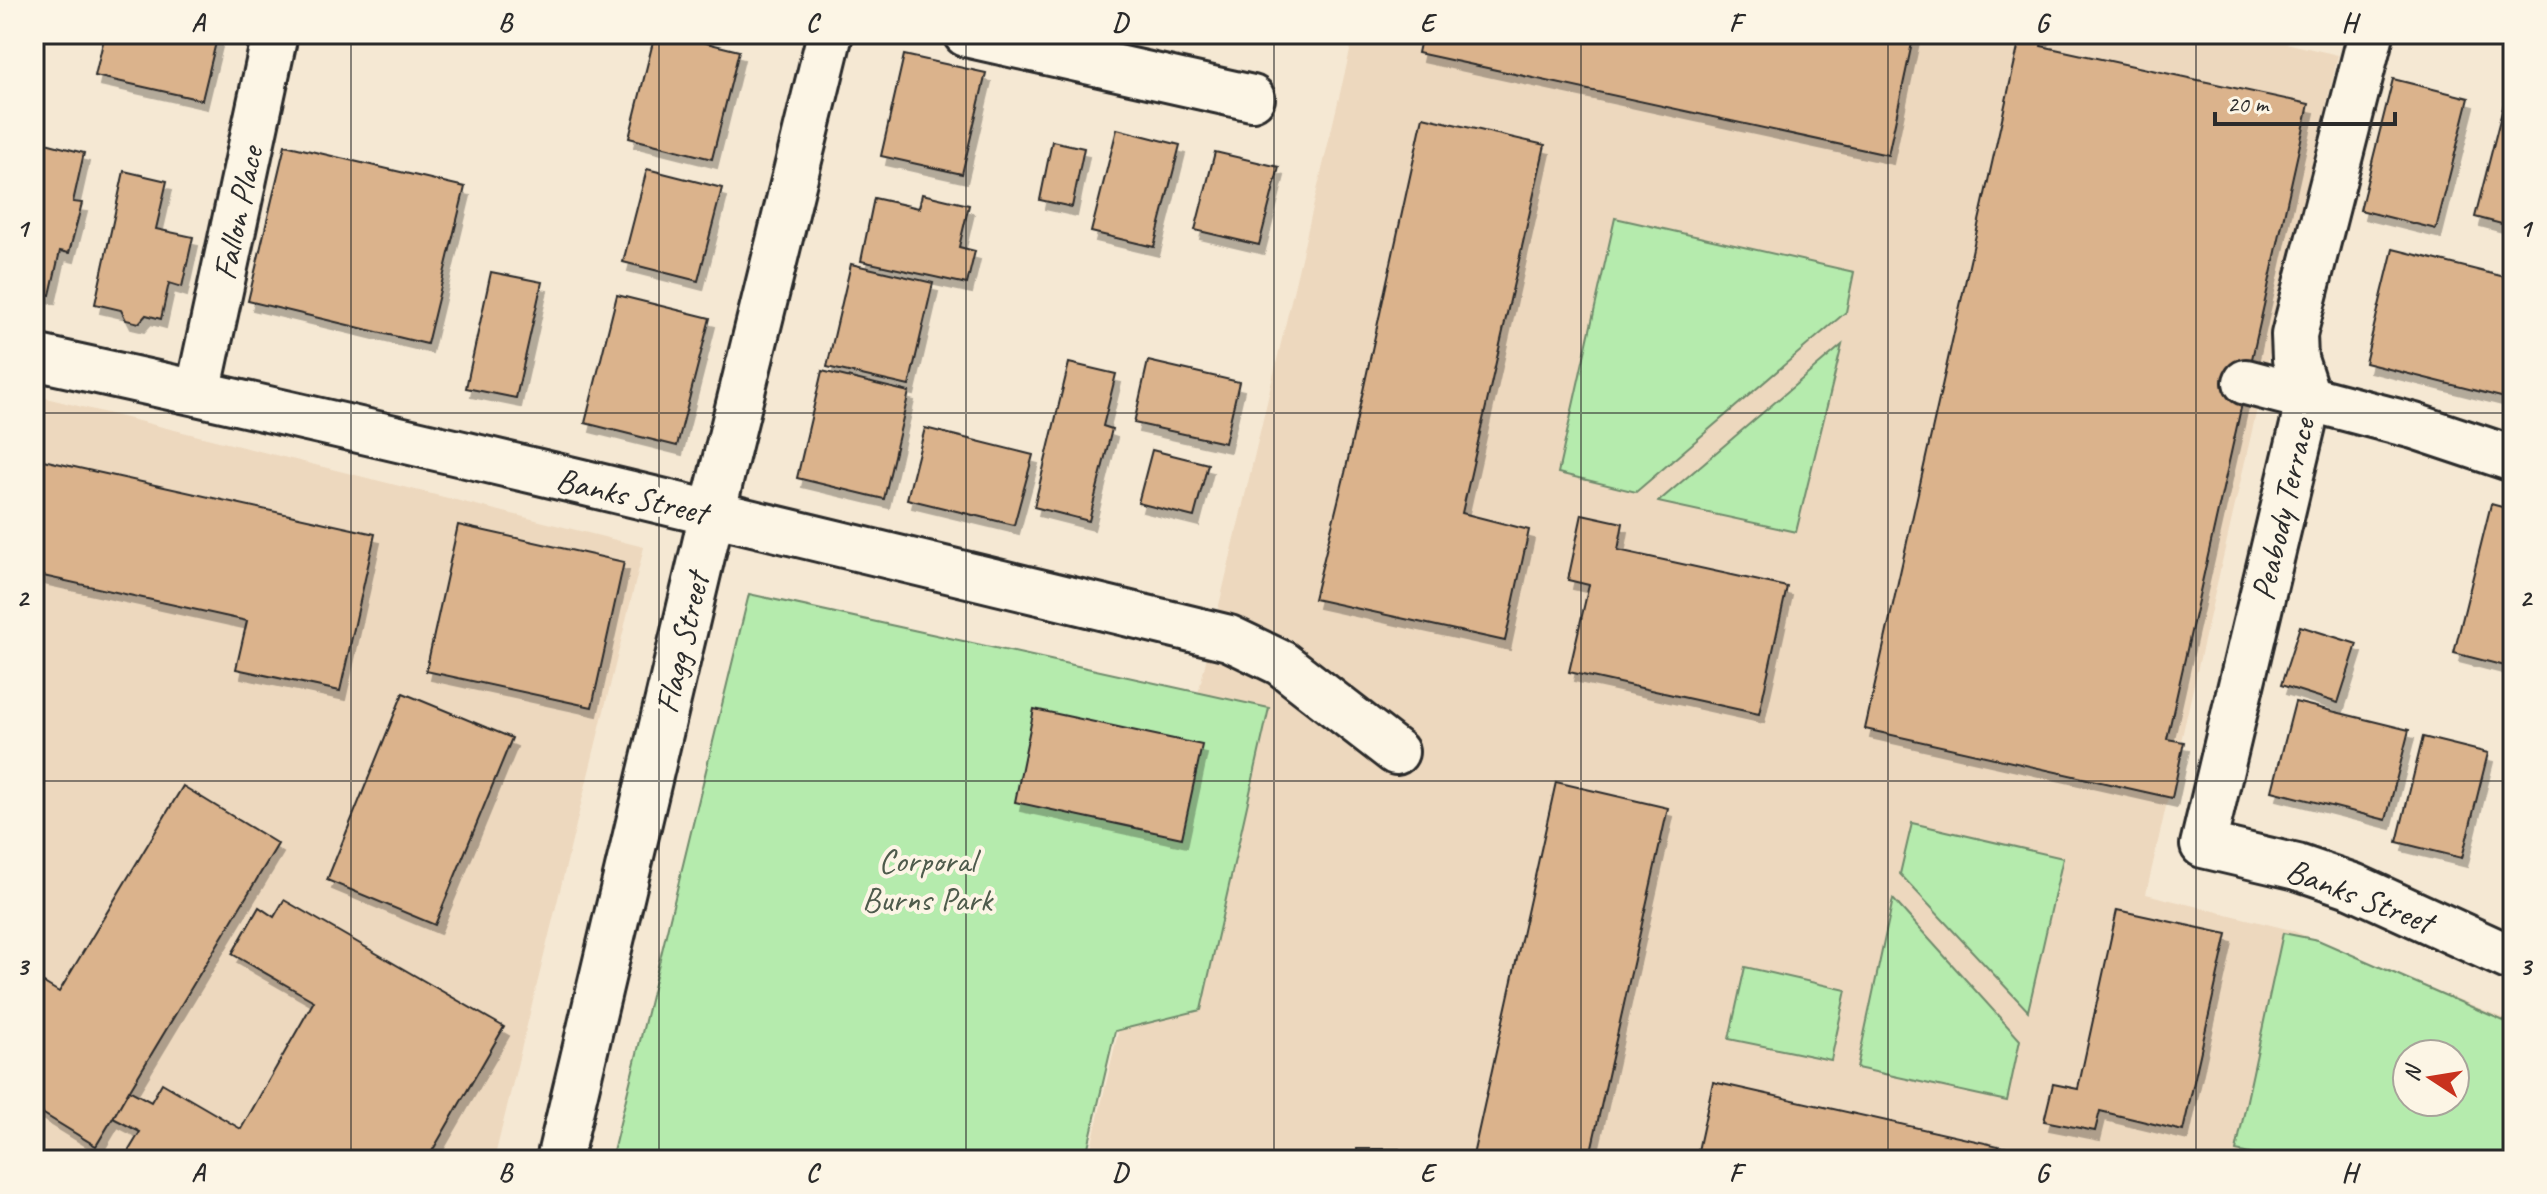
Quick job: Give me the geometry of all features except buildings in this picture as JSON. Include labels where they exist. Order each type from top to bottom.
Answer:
[{"type":"street","name":"Fallon Place","points":[[198,393],[275,34]]},
{"type":"street","name":"Flagg Street","points":[[559,1160],[712,514],[830,34]]},
{"type":"street","points":[[966,34],[1252,98]]},
{"type":"street","name":"Peabody Terrace","points":[[2203,845],[2303,425],[2307,396],[2295,359],[2294,335],[2371,34]]},
{"type":"street","name":"Banks Street","points":[[34,357],[198,393],[1229,638],[1281,663],[1396,752]]},
{"type":"street","points":[[2246,382],[2414,426],[2513,459]]},
{"type":"street","name":"Banks Street","points":[[2203,845],[2297,867],[2353,886],[2513,959]]},
{"type":"shaded area","points":[[1354,34],[2246,34],[2338,55],[2146,894],[2291,930],[2513,1022],[2513,1160],[1088,1160]]},
{"type":"shaded area","points":[[34,395],[644,547],[494,1160],[34,1160]]},
{"type":"green space","points":[[1615,218],[1854,272],[1846,312],[1636,492],[1558,473]]},
{"type":"green space","points":[[1842,345],[1796,532],[1658,502]]},
{"type":"green space","name":"Corporal Burns Park","points":[[749,594],[1269,708],[1201,1010],[1115,1031],[1085,1160],[611,1160]]},
{"type":"green space","points":[[1912,823],[2063,858],[2028,1011],[1900,874]]},
{"type":"green space","points":[[1893,899],[2020,1040],[2007,1101],[1857,1068]]},
{"type":"green space","points":[[2283,933],[2318,940],[2513,1025],[2513,1160],[2277,1160],[2236,1151]]},
{"type":"green space","points":[[1745,967],[1846,990],[1831,1060],[1729,1039]]}]
